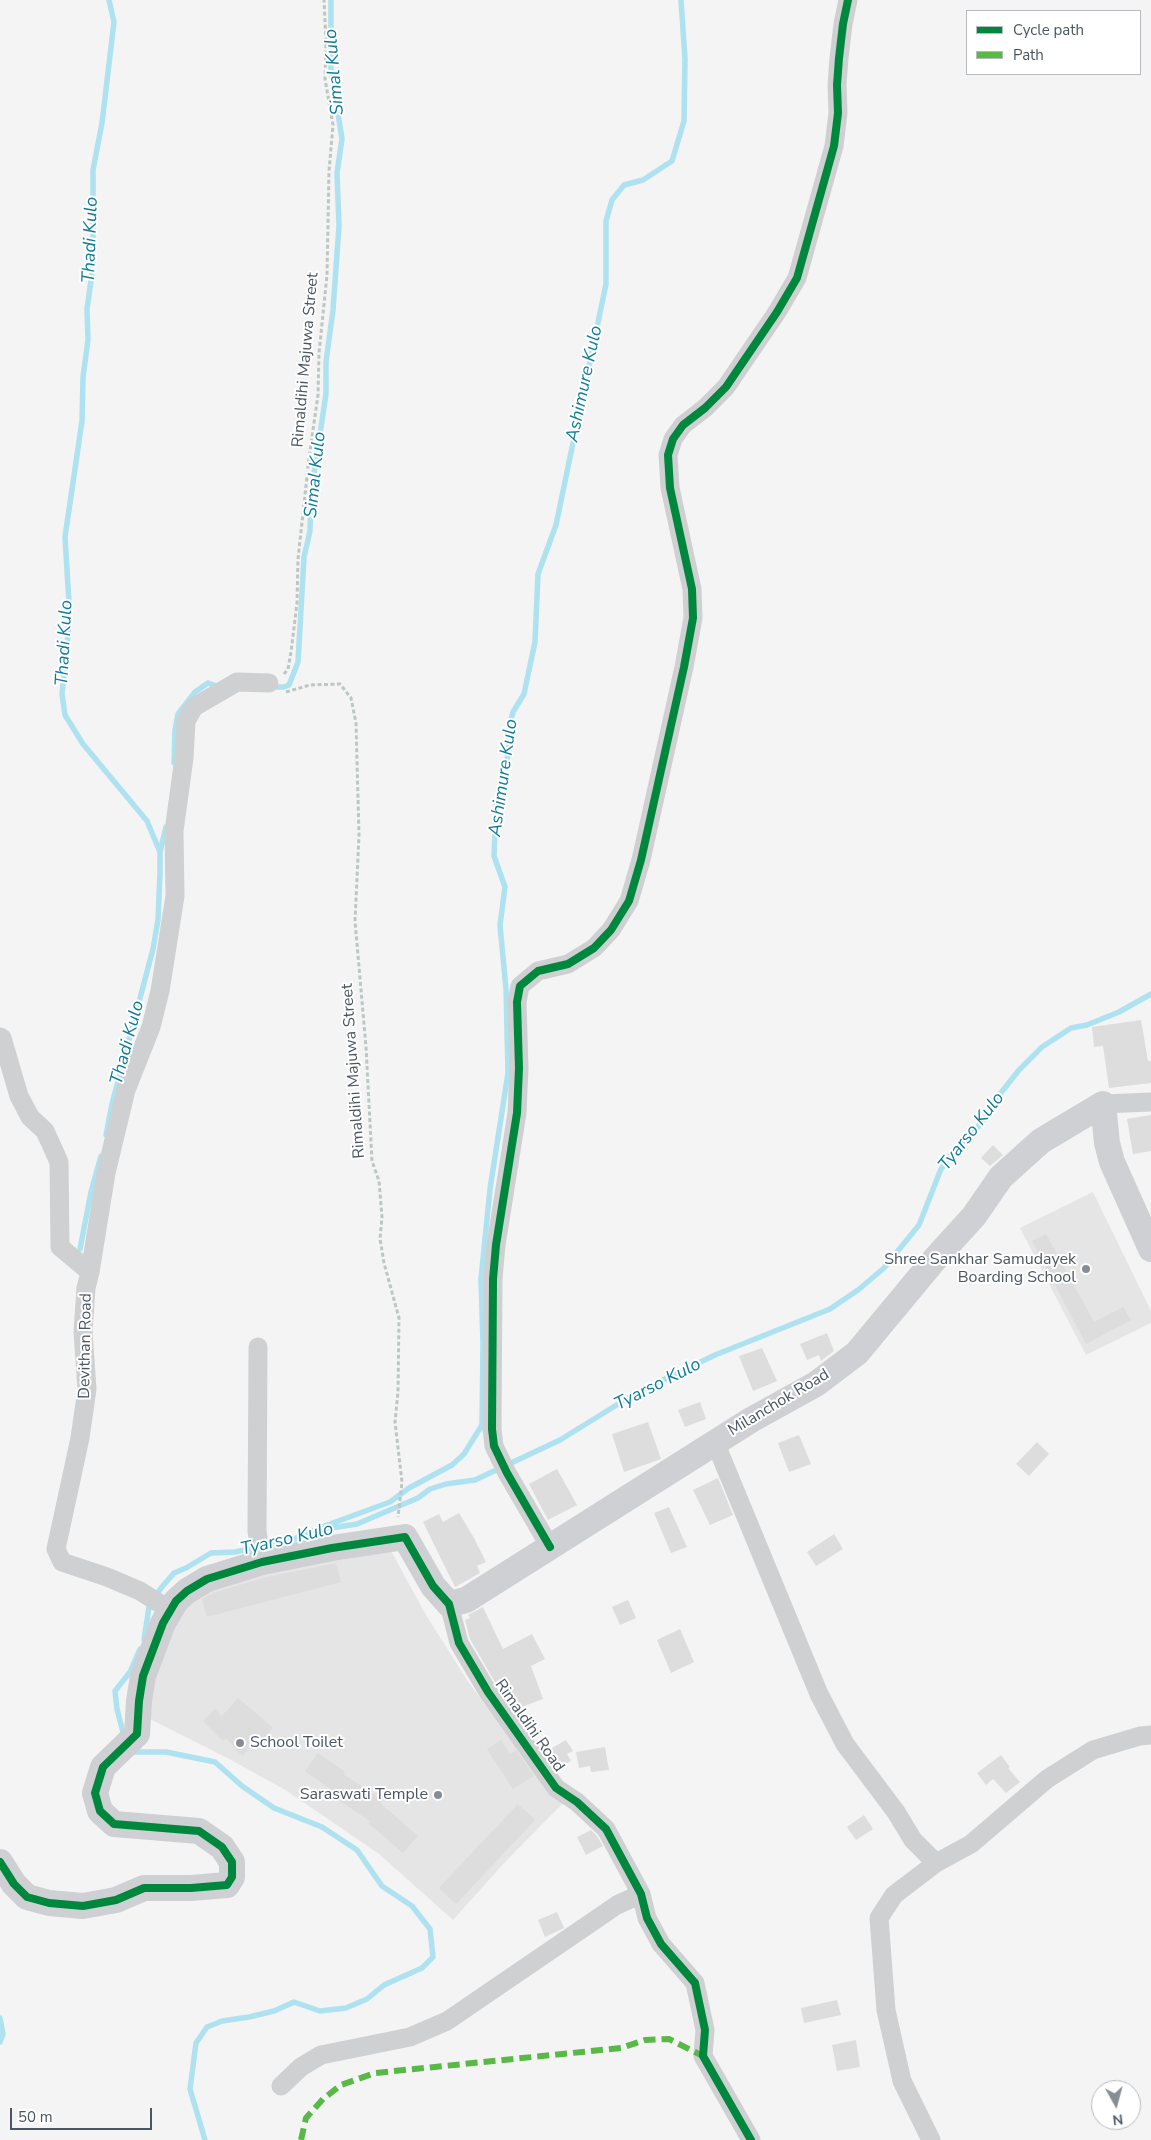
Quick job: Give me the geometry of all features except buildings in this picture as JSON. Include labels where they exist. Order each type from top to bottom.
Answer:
[{"type":"street","points":[[550,1547],[507,1473],[494,1446],[492,1429],[493,1279],[496,1245],[517,1113],[519,1068],[517,1002],[520,986],[538,971],[568,964],[594,948],[611,930],[629,901],[641,860],[684,667],[692,618],[692,589],[670,488],[668,455],[673,439],[683,425],[726,388],[777,312],[797,278],[834,146],[838,113],[837,85],[839,58],[848,0]]},
{"type":"street","name":"Devithan Road","points":[[166,1606],[140,1591],[62,1562],[56,1549],[80,1438],[87,1389],[83,1332],[88,1269],[106,1173],[126,1090],[151,1027],[160,990],[175,896],[174,831],[184,758],[186,722],[194,708],[237,682],[276,687]]},
{"type":"street","points":[[0,1037],[2,1038],[19,1096],[30,1117],[45,1131],[59,1162],[60,1247],[88,1269]]},
{"type":"street","points":[[1151,1102],[1103,1104],[1107,1143],[1112,1162],[1151,1249]]},
{"type":"street","name":"Milanchok Road","points":[[449,1604],[466,1600],[715,1442],[816,1384],[857,1353],[935,1259],[974,1216],[1001,1177],[1042,1141],[1103,1104]]},
{"type":"street","points":[[258,1347],[257,1532],[262,1562]]},
{"type":"street","points":[[715,1442],[819,1694],[846,1744],[896,1812],[913,1840],[936,1863]]},
{"type":"street","points":[[0,1862],[14,1884],[27,1897],[49,1903],[83,1906],[116,1900],[144,1888],[191,1888],[227,1885],[232,1877],[232,1862],[222,1847],[199,1831],[114,1824],[100,1811],[95,1793],[97,1781],[103,1767],[137,1734],[143,1676],[166,1606],[207,1579],[262,1562],[332,1548],[405,1537],[433,1586],[449,1604]]},
{"type":"street","name":"Rimaldihi Road","points":[[449,1604],[459,1643],[488,1692],[556,1788],[577,1802],[606,1829],[641,1894],[647,1918],[661,1944],[695,1984],[706,2030],[703,2056],[751,2140]]},
{"type":"street","points":[[931,2140],[902,2081],[886,2010],[879,1918],[894,1895],[936,1863],[971,1844],[1047,1779],[1093,1750],[1151,1734]]},
{"type":"street","points":[[281,2086],[301,2068],[321,2055],[410,2037],[447,2021],[617,1906],[641,1894]]},
{"type":"shaded area","name":"Shree Sankhar Samudayek Boarding School","points":[[1093,1192],[1151,1311],[1151,1323],[1086,1355],[1020,1228]]},
{"type":"shaded area","points":[[389,1547],[426,1615],[467,1680],[498,1722],[564,1802],[505,1862],[453,1920],[379,1854],[287,1791],[146,1717],[171,1620],[208,1582]]},
{"type":"waterway","name":"Thadi Kulo","points":[[106,1135],[112,1104],[153,949],[158,920],[160,873],[160,852],[147,821],[83,744],[65,715],[62,694],[68,636],[69,603],[65,537],[82,421],[83,377],[88,340],[87,309],[93,266],[93,170],[102,123],[114,22],[109,0]]},
{"type":"waterway","name":"Simal Kulo","points":[[271,687],[289,685],[298,662],[304,557],[310,531],[311,494],[326,394],[326,362],[333,310],[339,226],[337,173],[342,139],[331,69],[331,0]]},
{"type":"waterway","name":"Ashimure Kulo","points":[[322,1527],[390,1502],[409,1488],[452,1465],[464,1454],[482,1425],[483,1344],[481,1279],[490,1189],[508,1073],[506,989],[500,925],[505,887],[494,856],[496,805],[509,751],[509,728],[513,712],[524,694],[535,642],[538,574],[556,525],[606,284],[606,221],[612,200],[624,185],[643,180],[672,161],[684,121],[685,59],[681,0]]},
{"type":"waterway","name":"Simal Kulo","points":[[174,763],[175,730],[178,714],[195,692],[208,683],[220,687]]},
{"type":"waterway","name":"Simal Kulo","points":[[160,852],[166,827]]},
{"type":"waterway","name":"Tyarso Kulo","points":[[144,1640],[149,1607],[161,1588],[174,1573],[211,1553],[235,1552],[294,1539],[311,1531],[357,1524],[418,1498],[430,1489],[446,1484],[475,1480],[560,1440],[636,1393],[715,1355],[830,1309],[858,1290],[884,1268],[919,1225],[941,1169],[954,1150],[974,1132],[1019,1070],[1042,1047],[1071,1028],[1087,1025],[1119,1012],[1151,994]]},
{"type":"waterway","name":"Thadi Kulo","points":[[80,1249],[91,1192],[101,1156]]},
{"type":"waterway","points":[[124,1736],[117,1709],[115,1691],[130,1672],[140,1649]]},
{"type":"waterway","points":[[130,1752],[166,1752],[215,1762],[242,1786],[274,1808],[322,1827],[357,1850],[382,1886],[412,1906],[430,1929],[433,1957],[422,1968],[384,1985],[367,1999],[346,2008],[320,2011],[294,2002],[274,2011],[222,2021],[207,2027],[196,2043],[190,2089],[205,2140]]},
{"type":"waterway","points":[[0,2018],[3,2034],[0,2042]]},
{"type":"marked path","points":[[301,2140],[306,2118],[323,2099],[341,2085],[375,2073],[621,2048],[645,2040],[669,2039],[703,2056]]},
{"type":"cycle path","points":[[550,1547],[507,1473],[494,1446],[492,1429],[493,1279],[496,1245],[517,1113],[519,1068],[517,1002],[520,986],[538,971],[568,964],[594,948],[611,930],[629,901],[641,860],[693,618],[692,589],[670,488],[668,455],[673,439],[683,425],[705,408],[726,387],[777,312],[797,278],[834,146],[838,113],[837,85],[839,58],[848,0]]},
{"type":"cycle path","points":[[0,1862],[14,1884],[27,1897],[49,1903],[83,1906],[116,1900],[144,1888],[191,1888],[227,1885],[232,1877],[232,1862],[222,1847],[199,1831],[114,1824],[100,1811],[95,1793],[103,1767],[137,1734],[143,1676],[163,1623],[176,1601],[187,1591],[207,1579],[262,1562],[332,1548],[405,1537],[433,1586],[449,1604],[459,1643],[488,1692],[556,1788],[577,1802],[606,1829],[641,1894],[647,1918],[661,1944],[695,1983],[705,2030],[703,2056],[751,2140]]},
{"type":"place","name":"Shree Sankhar Samudayek Boarding School","points":[[1086,1269]]},
{"type":"place","name":"School Toilet","points":[[240,1743]]},
{"type":"place","name":"Saraswati Temple","points":[[438,1795]]}]
